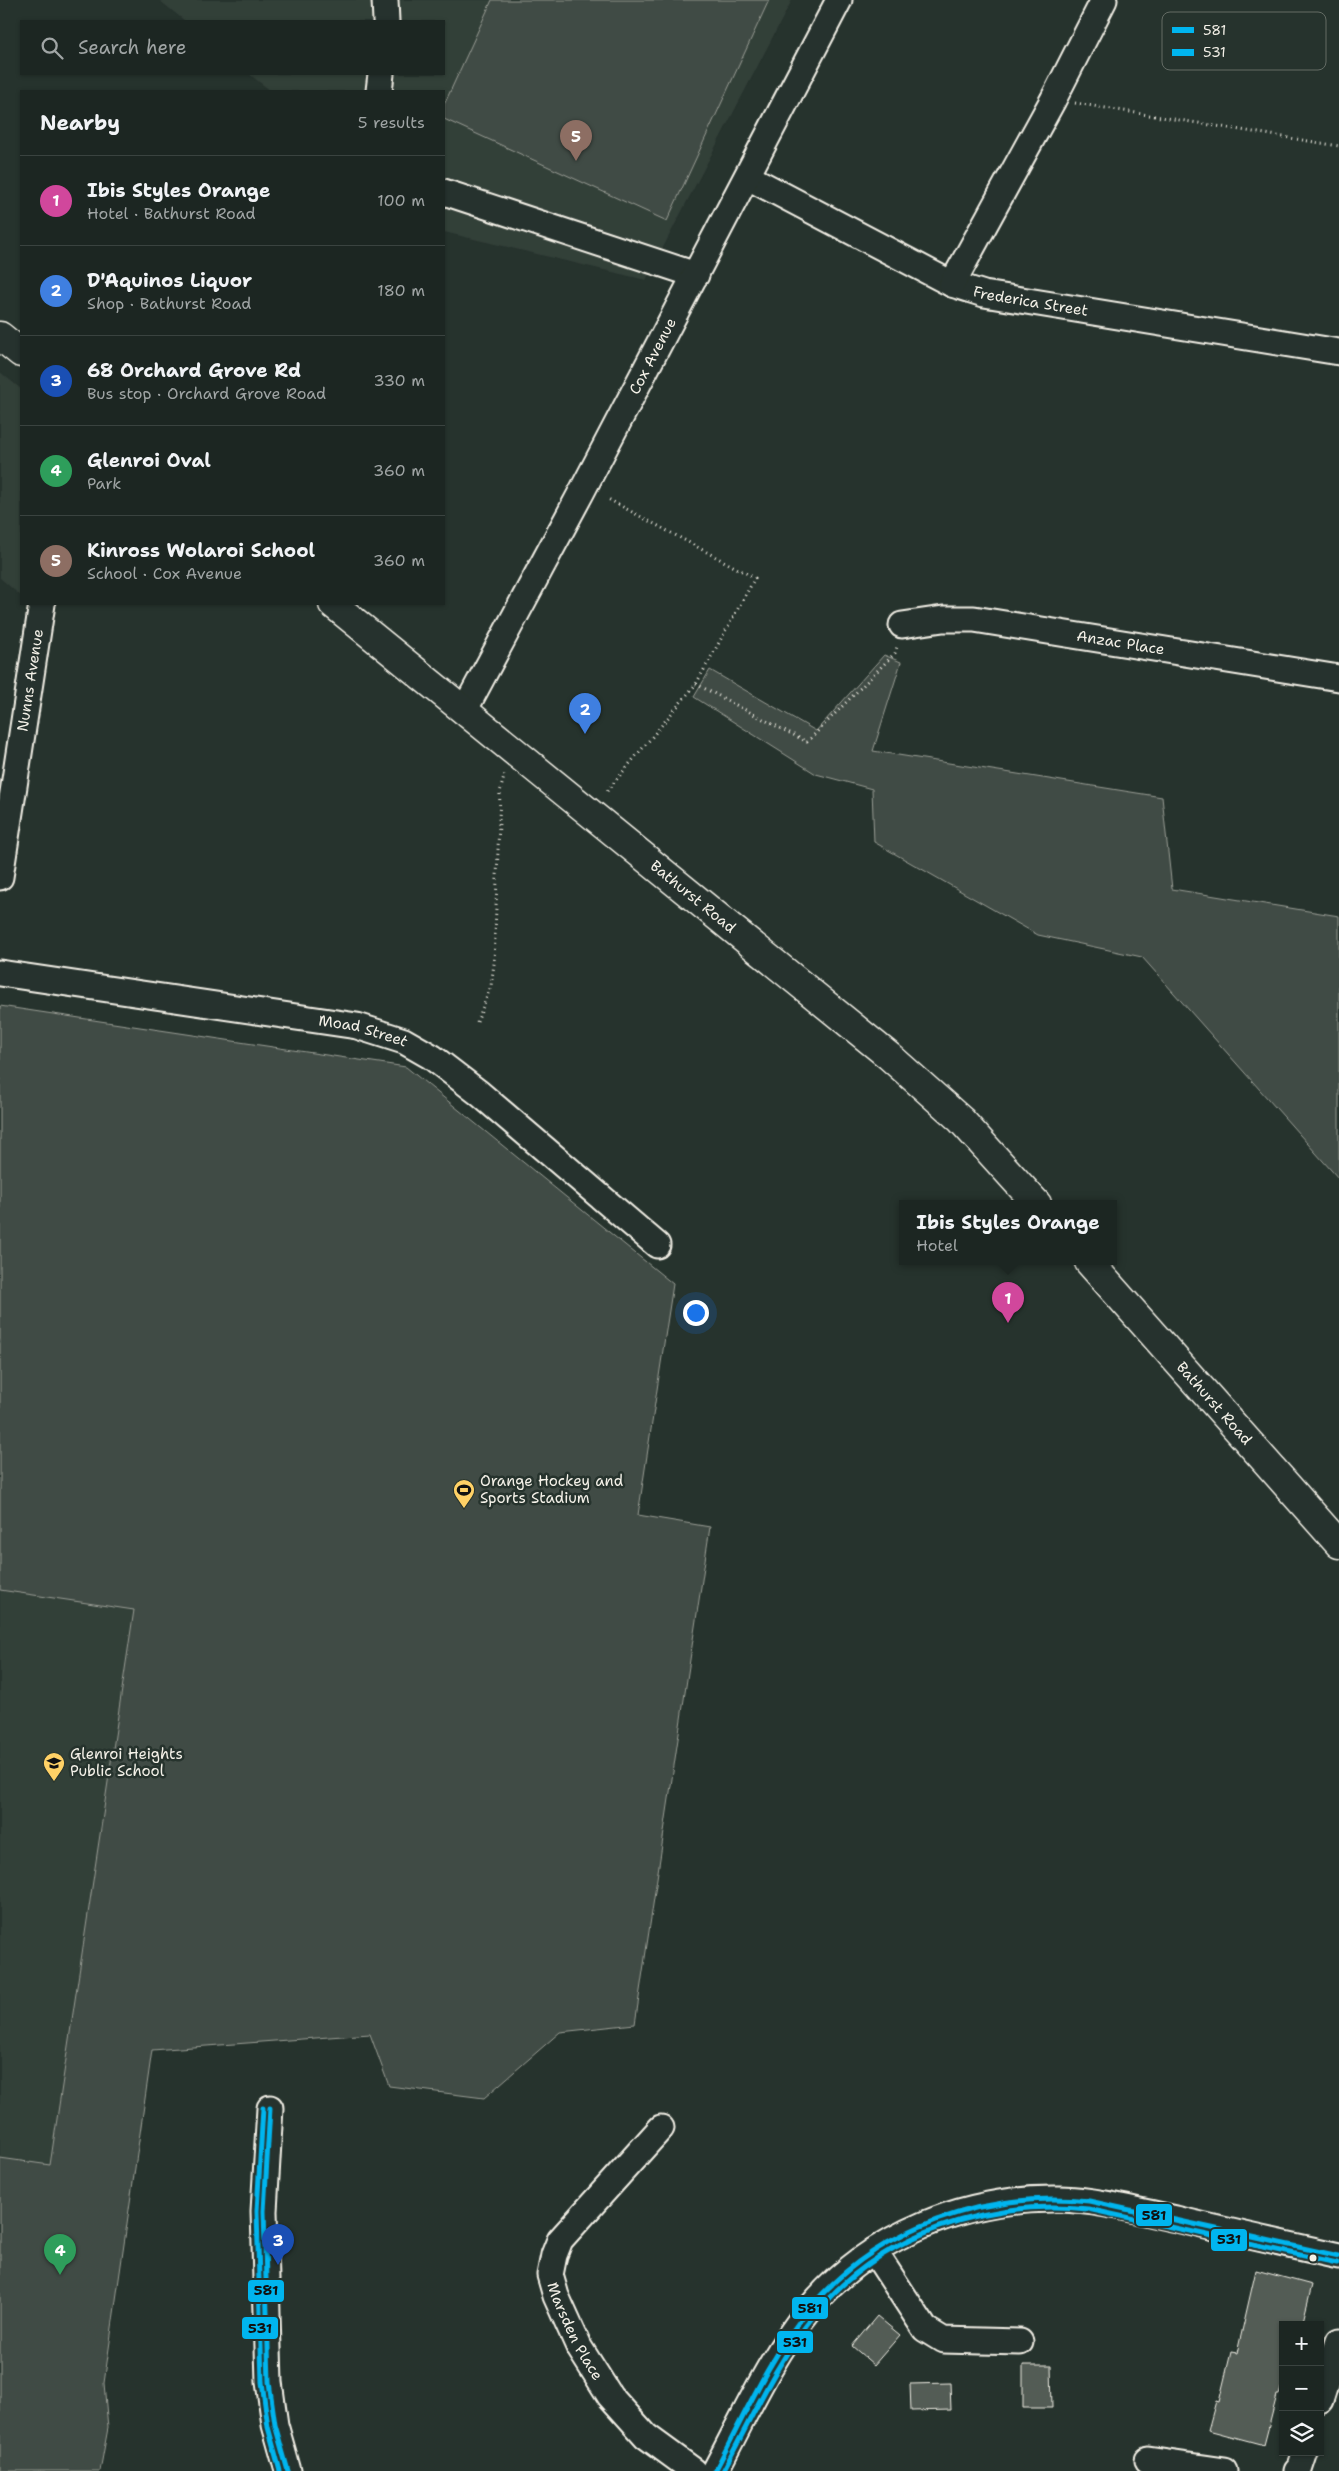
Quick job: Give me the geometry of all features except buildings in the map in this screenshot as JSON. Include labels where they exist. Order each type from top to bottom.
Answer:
[{"type":"highway","points":[[0,336],[20,352]]},
{"type":"highway","name":"Bathurst Road","points":[[334,605],[934,1094],[961,1120],[1033,1200]]},
{"type":"highway","name":"Bathurst Road","points":[[1092,1265],[1339,1544]]},
{"type":"street","points":[[386,0],[386,20]]},
{"type":"street","name":"Cox Avenue","points":[[464,710],[748,177],[840,0]]},
{"type":"street","points":[[952,284],[1053,100],[1104,0]]},
{"type":"street","points":[[379,90],[381,75]]},
{"type":"street","name":"Frederica Street","points":[[748,177],[952,284],[984,294],[1339,352]]},
{"type":"street","points":[[445,192],[696,275]]},
{"type":"street","name":"Nunns Avenue","points":[[0,876],[42,605]]},
{"type":"street","name":"Anzac Place","points":[[902,625],[943,619],[974,619],[1339,678]]},
{"type":"street","name":"Moad Street","points":[[0,973],[357,1026],[404,1040],[432,1057],[480,1093],[657,1245]]},
{"type":"street","points":[[270,2108],[264,2211],[269,2382],[275,2425],[288,2471]]},
{"type":"street","name":"Marsden Place","points":[[661,2128],[560,2240],[554,2255],[550,2275],[556,2296],[579,2347],[610,2396],[646,2436],[694,2471]]},
{"type":"street","points":[[715,2471],[788,2339],[812,2307],[839,2277],[874,2251],[916,2228],[960,2211],[1024,2199],[1062,2199],[1135,2210],[1339,2256]]},
{"type":"street","points":[[874,2251],[925,2329],[943,2340],[1020,2342]]},
{"type":"street","points":[[1324,2388],[1339,2341]]},
{"type":"street","points":[[1297,2471],[1303,2456]]},
{"type":"street","points":[[1148,2460],[1224,2471]]},
{"type":"path","points":[[1053,100],[1339,146]]},
{"type":"path","points":[[607,791],[696,684],[755,578],[608,499]]},
{"type":"path","points":[[696,684],[807,742],[895,653],[902,625]]},
{"type":"path","points":[[477,1022],[491,986],[494,964],[502,777],[517,753]]},
{"type":"shaded area","points":[[159,0],[792,0],[646,280],[445,232],[445,90],[270,90],[250,75],[445,75],[445,20],[184,20]]},
{"type":"shaded area","points":[[492,0],[769,0],[667,221],[445,119],[445,103]]},
{"type":"shaded area","points":[[0,372],[20,388],[20,595],[0,578]]},
{"type":"shaded area","points":[[884,655],[901,662],[873,751],[1162,797],[1172,889],[1339,916],[1339,1179],[1142,957],[1038,935],[874,842],[872,789],[816,774],[694,697],[710,670],[816,731]]},
{"type":"shaded area","points":[[0,1006],[406,1067],[673,1284],[638,1515],[710,1527],[635,2024],[560,2032],[484,2098],[389,2086],[370,2034],[152,2050],[104,2383],[108,2428],[100,2471],[0,2471],[0,2158],[50,2165],[134,1610],[0,1590]]},
{"type":"shaded area","name":"Glenroi Heights Public School","points":[[0,1590],[134,1610],[50,2166],[0,2158]]},
{"type":"transit line","name":"531","points":[[263,2108],[257,2211],[262,2382],[268,2427],[280,2471]]},
{"type":"transit line","name":"581","points":[[270,2108],[264,2211],[269,2382],[275,2425],[288,2471]]},
{"type":"transit line","name":"581","points":[[715,2471],[770,2366],[810,2308],[837,2280],[868,2256],[901,2236],[936,2220],[974,2209],[1012,2202],[1050,2199],[1089,2201],[1339,2256]]},
{"type":"transit line","name":"531","points":[[723,2471],[777,2370],[815,2314],[841,2286],[871,2262],[904,2243],[939,2227],[975,2216],[1013,2210],[1051,2207],[1088,2209],[1337,2263]]},
{"type":"place","name":"Kinross Wolaroi School","points":[[576,161]]},
{"type":"place","name":"D'Aquinos Liquor","points":[[585,734]]},
{"type":"place","name":"Ibis Styles Orange","points":[[1008,1323]]},
{"type":"place","name":"Orange Hockey and Sports Stadium","points":[[464,1509]]},
{"type":"place","name":"Glenroi Heights Public School","points":[[54,1782]]},
{"type":"place","name":"68 Orchard Grove Rd","points":[[278,2265]]},
{"type":"place","name":"Glenroi Oval","points":[[60,2275]]}]
